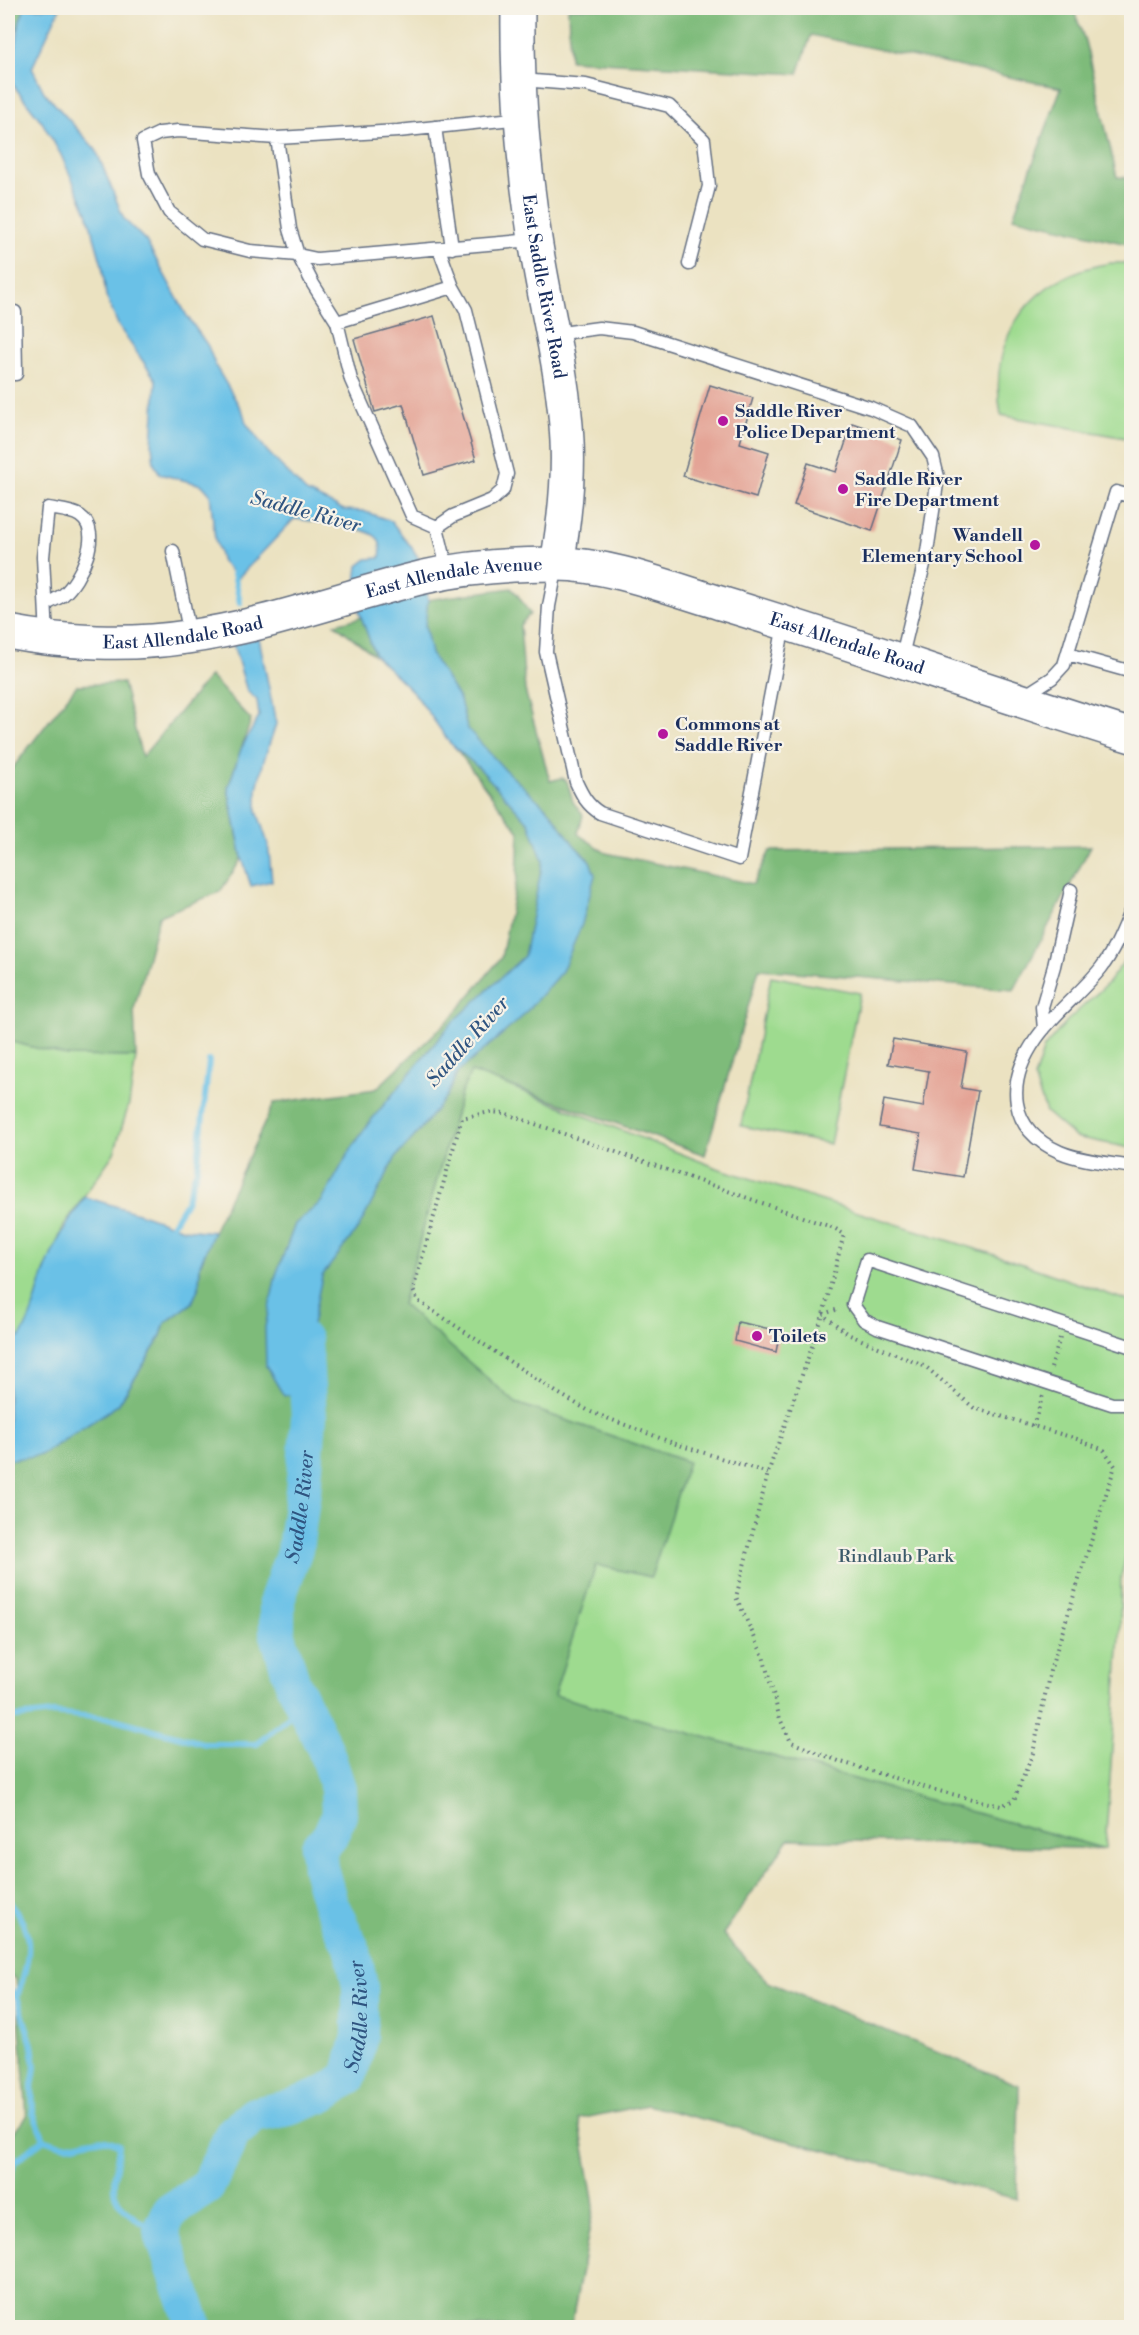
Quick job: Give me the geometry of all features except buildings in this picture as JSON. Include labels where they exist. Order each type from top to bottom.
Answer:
[{"type":"main road","name":"East Saddle River Road","points":[[518,8],[527,180],[535,240],[562,391],[567,443],[566,491],[557,564]]},
{"type":"main road","name":"East Allendale Avenue","points":[[352,597],[437,575],[557,564]]},
{"type":"main road","name":"East Allendale Road","points":[[557,564],[608,570],[784,623],[1131,736]]},
{"type":"main road","name":"East Allendale Road","points":[[8,632],[47,638],[134,641],[191,637],[298,613],[352,597]]},
{"type":"lane","points":[[520,80],[586,85],[669,106],[704,140],[709,186],[689,264]]},
{"type":"lane","points":[[522,118],[435,127],[277,138],[160,133],[143,141],[149,174],[170,212],[202,238],[250,251],[317,259],[535,240]]},
{"type":"lane","points":[[435,127],[445,249],[453,287],[466,310],[507,474],[503,490],[492,500],[453,516],[437,527]]},
{"type":"lane","points":[[277,138],[290,229],[298,255],[337,322],[351,380],[412,516],[437,527]]},
{"type":"lane","points":[[337,322],[453,287]]},
{"type":"lane","points":[[12,374],[15,312]]},
{"type":"lane","points":[[552,334],[599,328],[633,332],[871,408],[912,426],[933,457],[938,477],[927,552],[901,661]]},
{"type":"lane","points":[[1017,700],[1057,674],[1064,665],[1116,492],[1131,497]]},
{"type":"lane","points":[[46,604],[63,594],[71,585],[87,555],[90,541],[90,530],[81,516],[73,512],[48,508],[43,556],[47,638]]},
{"type":"lane","points":[[437,527],[437,575]]},
{"type":"lane","points":[[173,550],[191,637]]},
{"type":"lane","points":[[557,564],[551,594],[546,652],[576,782],[581,793],[587,802],[600,813],[739,859],[784,623]]},
{"type":"lane","points":[[1068,654],[1131,672]]},
{"type":"lane","points":[[1044,1029],[1042,1007],[1071,890]]},
{"type":"lane","points":[[1131,907],[1120,937],[1101,968],[1044,1029],[1020,1065],[1015,1091],[1020,1118],[1034,1137],[1061,1152],[1131,1167]]},
{"type":"lane","points":[[1131,1347],[867,1260],[854,1305],[864,1320],[877,1328],[1112,1404],[1131,1404]]},
{"type":"path","points":[[768,1473],[676,1444],[591,1412],[556,1392],[418,1301],[413,1290],[462,1118],[490,1112],[504,1113],[834,1228],[844,1234],[822,1314],[768,1473],[736,1597],[763,1656],[780,1719],[790,1742],[841,1762],[931,1789],[1001,1806],[1014,1800],[1033,1753],[1050,1671],[1115,1466],[1104,1450],[1077,1439],[974,1408],[926,1367],[850,1335],[822,1314]]},
{"type":"green space","points":[[8,8],[25,8],[8,51]]},
{"type":"green space","points":[[568,8],[1073,8],[1085,41],[1117,177],[1131,178],[1131,245],[1013,217],[1061,88],[811,35],[798,74],[570,60]]},
{"type":"green space","points":[[1111,263],[1131,263],[1131,439],[1001,415],[998,386],[1001,360],[1009,335],[1021,314],[1037,296],[1058,281],[1083,270]]},
{"type":"green space","points":[[511,588],[530,614],[520,625],[525,690],[550,781],[562,778],[567,781],[573,802],[583,815],[578,834],[606,853],[753,884],[770,851],[1091,846],[1014,990],[759,969],[705,1155],[471,1072],[461,1093],[402,1304],[516,1403],[688,1462],[651,1577],[596,1565],[554,1695],[1105,1849],[789,1839],[723,1934],[768,1982],[1019,2085],[1017,2199],[647,2105],[579,2119],[594,2205],[571,2327],[8,2327],[8,2140],[27,2116],[16,1979],[8,1974],[8,1459],[118,1405],[160,1338],[165,1323],[192,1303],[199,1286],[200,1266],[213,1232],[274,1103],[376,1089],[452,1017],[501,958],[517,878],[519,832],[402,677],[335,624],[433,599]]},
{"type":"green space","points":[[210,676],[251,720],[228,788],[242,858],[220,892],[159,916],[134,1009],[136,1057],[68,1056],[8,1041],[8,774],[77,685],[123,683],[142,757]]},
{"type":"green space","points":[[1131,952],[1131,1148],[1075,1137],[1046,1112],[1034,1078],[1044,1048],[1067,1021],[1107,984]]},
{"type":"green space","points":[[771,976],[860,993],[830,1144],[741,1126]]},
{"type":"green space","points":[[8,1041],[68,1056],[136,1057],[129,1104],[114,1153],[64,1225],[43,1275],[29,1324],[19,1338],[8,1339]]},
{"type":"green space","name":"Rindlaub Park","points":[[471,1071],[720,1169],[1011,1260],[1131,1302],[1132,1531],[1121,1577],[1120,1636],[1105,1849],[553,1695],[596,1564],[688,1462],[515,1403],[402,1305],[461,1093]]},
{"type":"water","points":[[25,8],[60,8],[32,68],[44,92],[96,150],[124,219],[146,241],[187,316],[208,346],[216,367],[243,412],[246,423],[267,451],[306,492],[344,510],[363,511],[391,521],[412,548],[421,562],[428,599],[425,626],[431,654],[460,700],[467,728],[505,770],[550,811],[575,846],[590,861],[595,875],[582,924],[562,971],[519,1020],[458,1072],[446,1097],[396,1157],[359,1227],[322,1276],[311,1330],[315,1388],[284,1396],[266,1366],[265,1327],[276,1275],[295,1224],[322,1201],[368,1124],[450,1025],[524,956],[543,861],[529,823],[481,770],[450,743],[416,695],[375,655],[359,611],[355,592],[358,566],[367,559],[380,558],[378,539],[372,534],[352,527],[294,519],[238,578],[222,562],[215,539],[210,494],[202,485],[160,474],[154,464],[152,445],[156,380],[119,327],[106,296],[102,265],[87,212],[61,155],[42,122],[10,81],[20,20]]},
{"type":"water","points":[[259,638],[276,724],[257,788],[257,811],[268,844],[272,881],[251,886],[242,858],[228,788],[241,749],[259,716],[257,700],[247,691],[233,644]]},
{"type":"water","points":[[85,1197],[183,1229],[214,1232],[200,1264],[199,1286],[192,1303],[165,1323],[160,1338],[118,1405],[41,1455],[8,1460],[8,1338],[19,1338],[23,1331],[56,1245]]},
{"type":"waterway","points":[[233,568],[240,603]]},
{"type":"waterway","points":[[172,1225],[186,1202],[197,1169],[209,1061]]},
{"type":"waterway","name":"Saddle River","points":[[195,2328],[161,2231],[170,2211],[207,2187],[233,2133],[254,2115],[289,2108],[323,2095],[349,2077],[360,2036],[360,1987],[353,1951],[330,1903],[320,1868],[318,1847],[329,1838],[339,1815],[338,1788],[325,1749],[293,1684],[277,1632],[277,1600],[295,1549],[303,1491],[309,1417],[304,1341]]},
{"type":"waterway","points":[[8,1718],[53,1713],[114,1719],[206,1744],[257,1744],[303,1704]]},
{"type":"waterway","points":[[8,1900],[27,1935],[28,1958],[17,1997]]},
{"type":"waterway","points":[[8,1988],[17,1997],[32,2045],[35,2067],[32,2086],[33,2113],[44,2139],[64,2145],[98,2139],[119,2145],[114,2183],[117,2200],[137,2220],[161,2231]]},
{"type":"waterway","points":[[8,2186],[14,2162],[44,2139]]},
{"type":"place","name":"Saddle River Police Department","points":[[723,421]]},
{"type":"place","name":"Saddle River Fire Department","points":[[843,489]]},
{"type":"place","name":"Wandell Elementary School","points":[[1035,545]]},
{"type":"place","name":"Commons at Saddle River","points":[[663,734]]},
{"type":"place","name":"Toilets","points":[[757,1336]]}]
